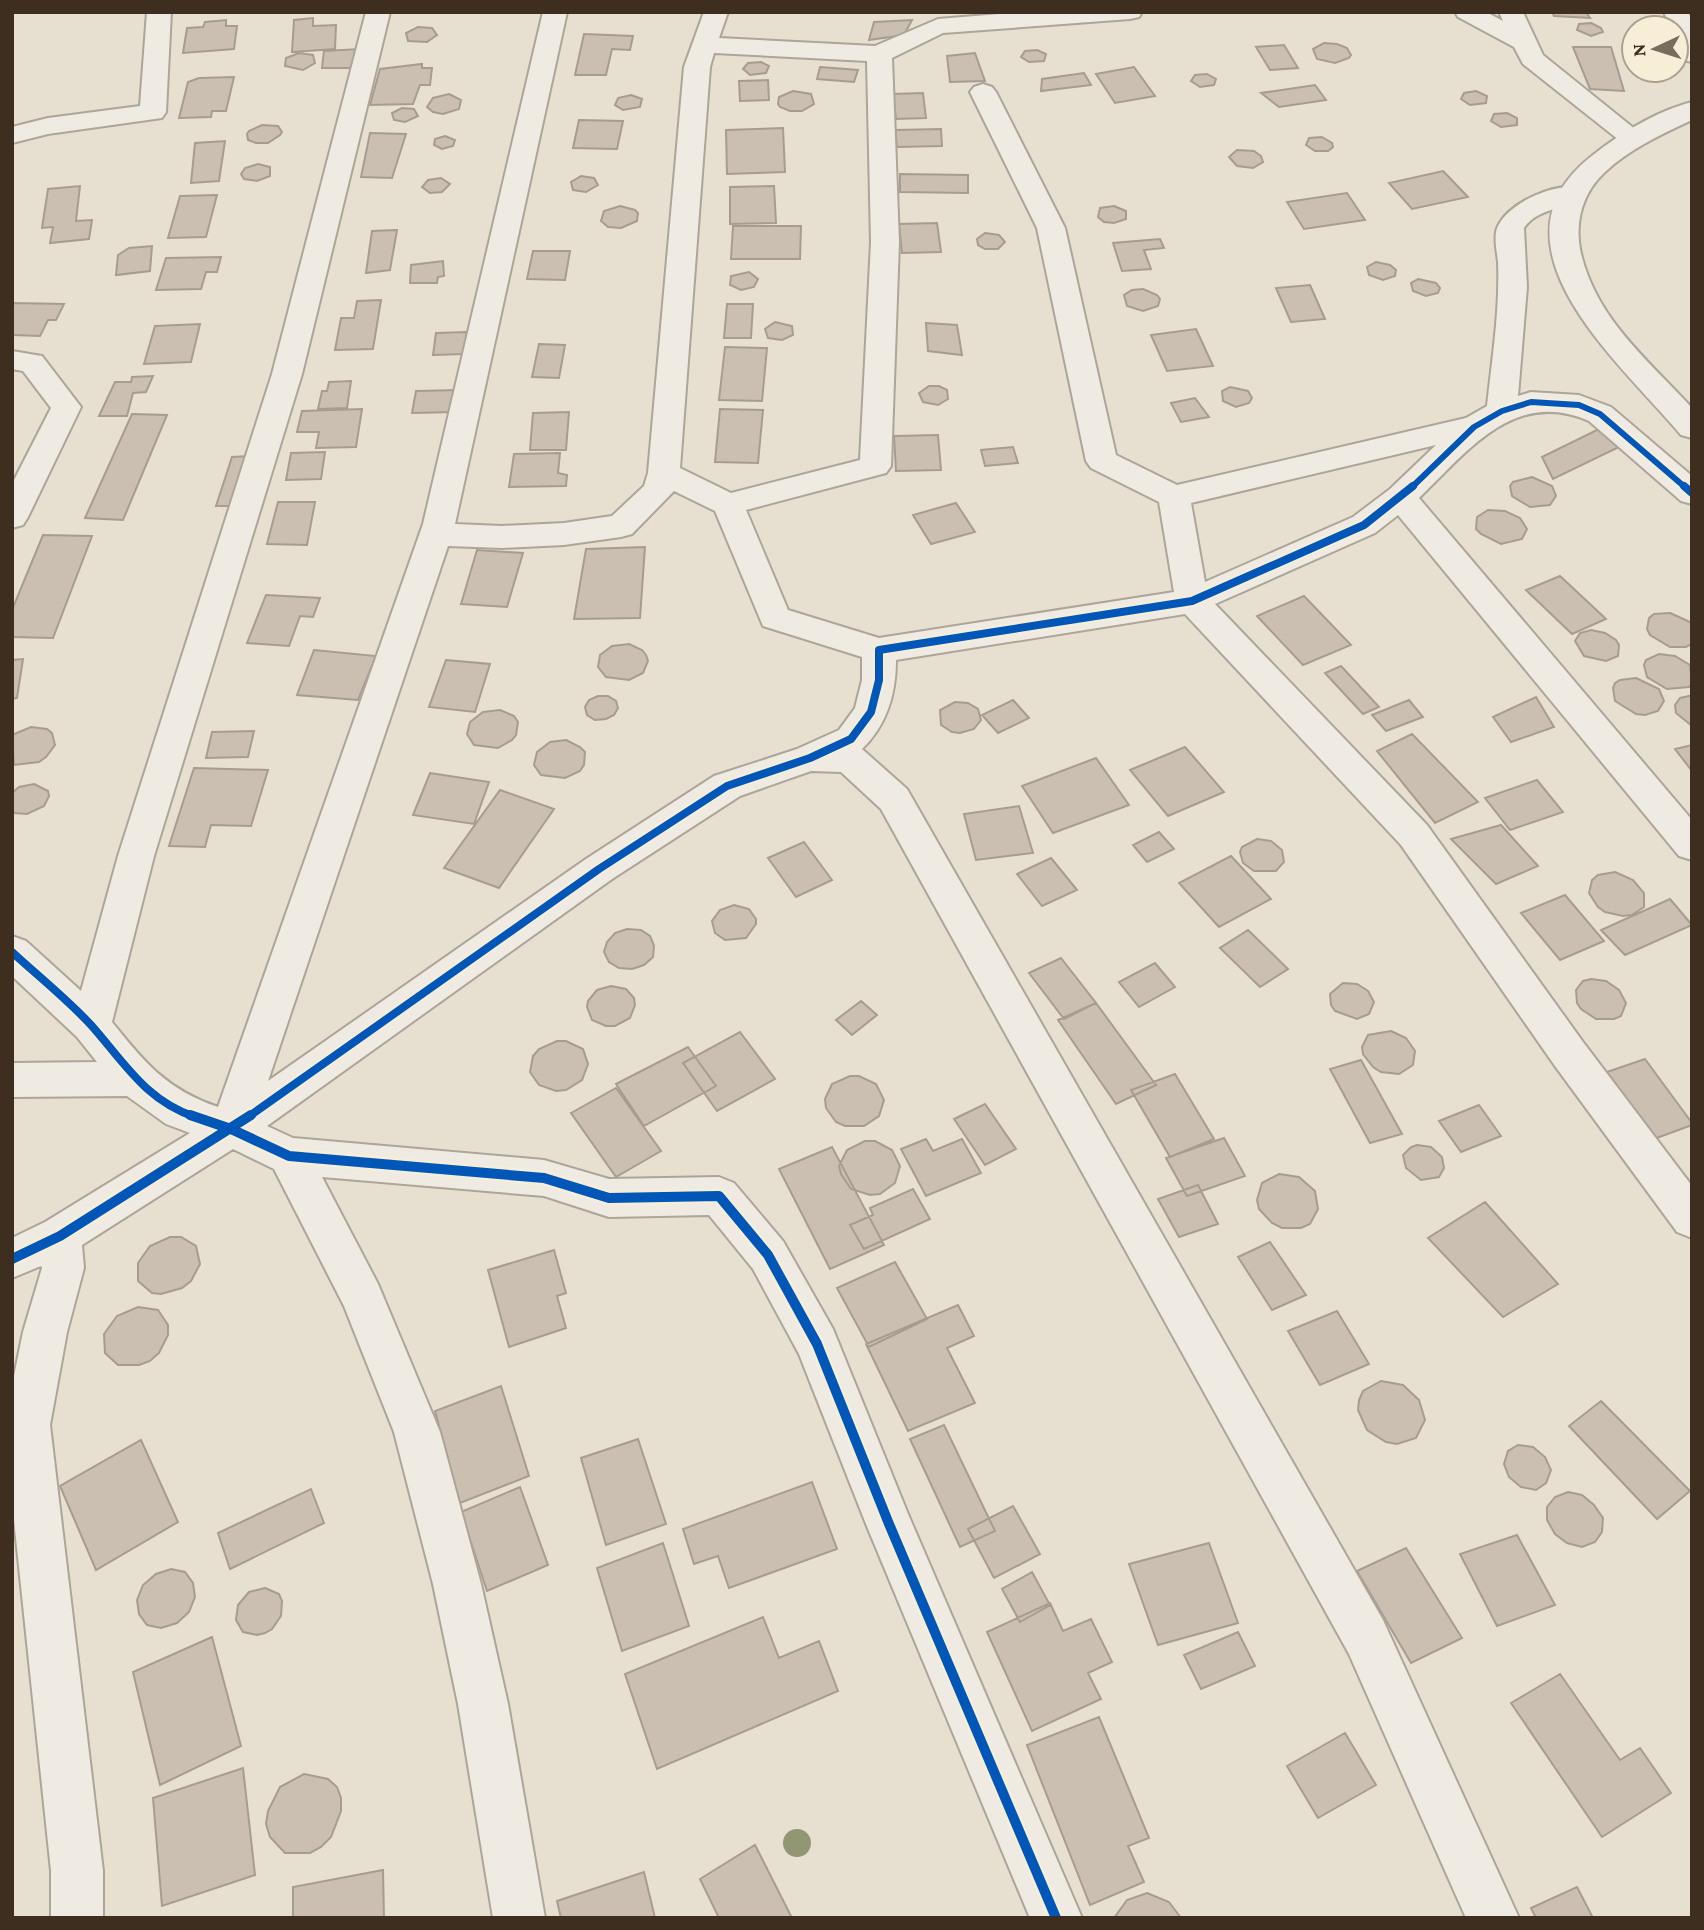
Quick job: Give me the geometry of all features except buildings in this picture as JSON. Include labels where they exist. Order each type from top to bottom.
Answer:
[{"type":"street","points":[[12,135],[48,126],[153,112],[159,12]]},
{"type":"street","points":[[91,1026],[136,856],[287,374],[378,12]]},
{"type":"street","points":[[231,1129],[435,534],[555,12]]},
{"type":"street","points":[[435,534],[502,537],[564,534],[621,526],[658,491],[664,473],[697,67],[716,12]]},
{"type":"street","points":[[705,45],[879,54],[933,19],[1130,12]]},
{"type":"street","points":[[1466,12],[1525,43]]},
{"type":"street","points":[[1511,12],[1532,60],[1633,138]]},
{"type":"street","points":[[1676,12],[1692,55]]},
{"type":"street","points":[[728,505],[875,466],[885,242],[879,54]]},
{"type":"street","points":[[983,92],[1051,228],[1102,461],[1174,496],[1488,419],[1531,402],[1579,405],[1600,414],[1692,492]]},
{"type":"street","points":[[1692,110],[1633,138],[1592,168],[1571,194],[1563,225],[1565,252],[1588,308],[1608,335],[1692,428]]},
{"type":"street","points":[[664,473],[728,505],[775,618],[878,650],[1192,601],[1364,525],[1401,497],[1488,419],[1513,286],[1510,228],[1519,215],[1535,205],[1571,194]]},
{"type":"street","points":[[12,360],[32,363],[66,407],[12,517]]},
{"type":"street","points":[[1174,496],[1192,601],[1414,835],[1538,1011],[1692,1219]]},
{"type":"street","points":[[1401,497],[1692,846]]},
{"type":"street","points":[[12,1259],[60,1236],[231,1129],[599,869],[727,786],[810,758],[850,740],[870,712],[880,680],[878,650]]},
{"type":"street","points":[[810,758],[850,759],[894,799],[1366,1637],[1493,1918]]},
{"type":"street","points":[[12,951],[91,1026],[134,1079],[180,1112],[231,1129],[289,1156],[544,1178],[610,1198],[719,1196],[768,1255],[817,1344],[889,1524],[1056,1918]]},
{"type":"street","points":[[12,1080],[134,1079]]},
{"type":"street","points":[[289,1156],[363,1298],[417,1432],[457,1584],[483,1704],[519,1918]]},
{"type":"street","points":[[60,1236],[63,1268],[45,1332],[27,1425],[77,1871],[77,1918]]},
{"type":"cycle path","points":[[12,1259],[60,1236],[231,1129],[599,869],[727,786],[810,758],[851,739],[871,712],[879,680],[879,650],[1192,601],[1364,525],[1401,497],[1474,427],[1502,411],[1531,402],[1579,405],[1600,414],[1692,493]]},
{"type":"cycle path","points":[[12,952],[91,1025],[134,1079],[180,1112],[231,1129],[289,1156],[544,1178],[609,1198],[719,1196],[768,1255],[817,1344],[889,1524],[1056,1918]]}]
